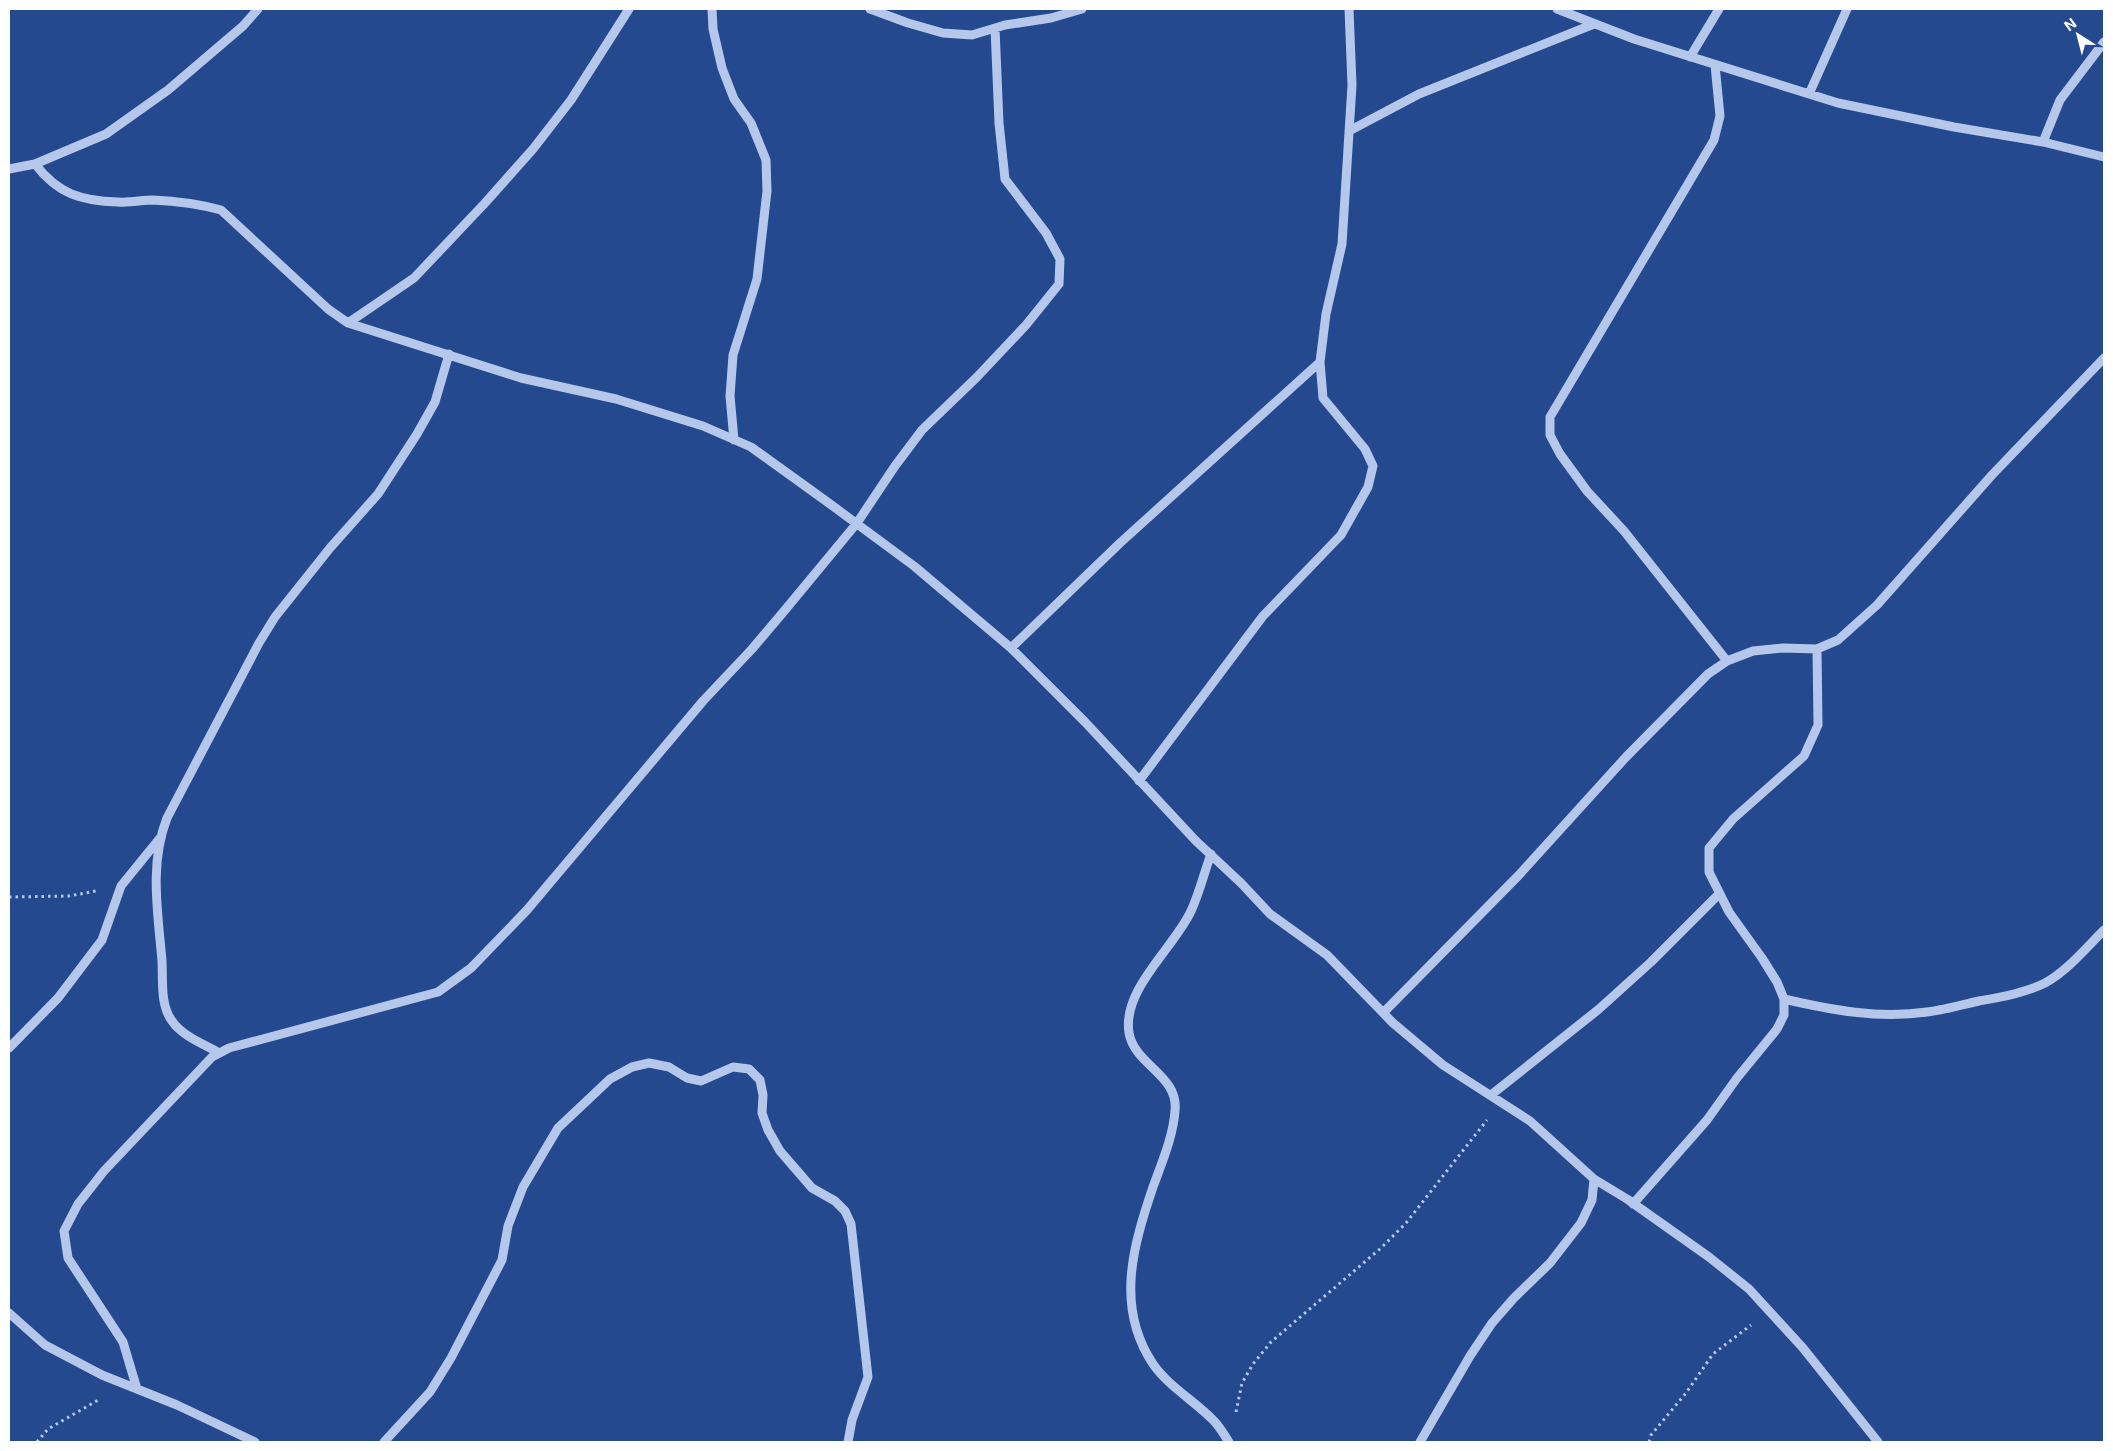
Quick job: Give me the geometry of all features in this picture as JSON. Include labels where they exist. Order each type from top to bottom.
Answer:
[{"type":"street","points":[[9,169],[35,164],[106,134],[168,90],[243,26],[258,9]]},
{"type":"street","points":[[348,323],[414,278],[485,203],[533,149],[572,100],[629,9]]},
{"type":"street","points":[[712,9],[713,29],[722,68],[734,99],[751,124],[766,160],[767,191],[757,279],[733,355],[730,396],[734,440]]},
{"type":"street","points":[[870,9],[942,33],[972,35],[995,28],[1051,18],[1082,9]]},
{"type":"street","points":[[1140,781],[1263,616],[1341,535],[1368,487],[1373,466],[1365,449],[1323,398],[1320,362],[1326,314],[1342,244],[1352,85],[1349,9]]},
{"type":"street","points":[[1557,9],[1594,24],[1690,57],[1838,103],[1954,127],[2043,142],[2104,157]]},
{"type":"street","points":[[1690,57],[1719,9]]},
{"type":"street","points":[[1809,94],[1847,9]]},
{"type":"street","points":[[1349,131],[1419,94],[1594,24]]},
{"type":"street","points":[[137,1389],[123,1342],[68,1258],[64,1231],[78,1204],[104,1171],[212,1057],[229,1048],[438,992],[471,968],[527,910],[703,701],[752,649],[857,524],[895,466],[922,430],[977,377],[1026,325],[1059,284],[1060,259],[1046,233],[1005,178],[995,28]]},
{"type":"street","points":[[2043,142],[2060,100],[2104,42]]},
{"type":"street","points":[[1715,65],[1720,116],[1714,140],[1550,417],[1550,435],[1560,454],[1587,491],[1624,531],[1727,661]]},
{"type":"street","points":[[35,164],[47,180],[63,192],[93,200],[120,202],[153,200],[199,204],[221,210],[328,309],[348,323],[521,378],[616,398],[704,426],[751,447],[914,566],[1011,648],[1270,914],[1327,955],[1384,1012],[1443,1065],[1530,1121],[1594,1180],[1633,1204],[1709,1257],[1749,1289],[1803,1348],[1878,1442]]},
{"type":"street","points":[[219,1054],[182,1030],[171,1020],[166,1007],[162,987],[156,878],[160,838],[167,818],[259,642],[300,585],[378,494],[401,460],[435,402],[449,354]]},
{"type":"street","points":[[1384,1012],[1518,876],[1680,701],[1708,674],[1727,661],[1753,651],[1783,648],[1817,649],[1838,640],[1877,605],[1992,475],[2104,358]]},
{"type":"street","points":[[1011,648],[1148,517],[1320,362]]},
{"type":"street","points":[[1633,1204],[1707,1120],[1777,1029],[1784,1015],[1784,999],[1777,982],[1729,912],[1709,872],[1709,848],[1733,819],[1804,756],[1818,725],[1817,649]]},
{"type":"street","points":[[9,1048],[58,998],[102,940],[121,886],[160,838]]},
{"type":"street","points":[[1211,854],[1192,910],[1181,929],[1144,979],[1129,1013],[1129,1034],[1136,1052],[1172,1088],[1176,1109],[1167,1148],[1141,1226],[1131,1268],[1129,1296],[1137,1332],[1153,1364],[1168,1382],[1214,1421],[1229,1442]]},
{"type":"street","points":[[1491,1095],[1598,1009],[1652,962],[1719,894]]},
{"type":"street","points":[[1784,999],[1861,1013],[1889,1014],[1926,1012],[2013,994],[2045,983],[2070,963],[2104,930]]},
{"type":"street","points":[[384,1442],[430,1392],[456,1349],[502,1260],[508,1226],[523,1187],[558,1128],[610,1079],[632,1067],[649,1063],[669,1067],[687,1078],[701,1081],[733,1067],[749,1069],[760,1080],[763,1095],[762,1113],[768,1130],[780,1151],[812,1188],[835,1201],[845,1211],[851,1224],[868,1377],[852,1420],[848,1442]]},
{"type":"street","points":[[1420,1442],[1492,1322],[1550,1263],[1582,1223],[1592,1200],[1594,1180]]},
{"type":"street","points":[[9,1313],[46,1345],[102,1375],[177,1405],[255,1442]]},
{"type":"path","points":[[9,897],[69,896],[121,886]]},
{"type":"path","points":[[1229,1442],[1242,1383],[1253,1364],[1271,1342],[1381,1248],[1406,1223],[1501,1101]]},
{"type":"path","points":[[1649,1442],[1651,1435],[1686,1393],[1713,1354],[1770,1311]]},
{"type":"path","points":[[37,1442],[48,1429],[98,1401],[121,1382]]}]
